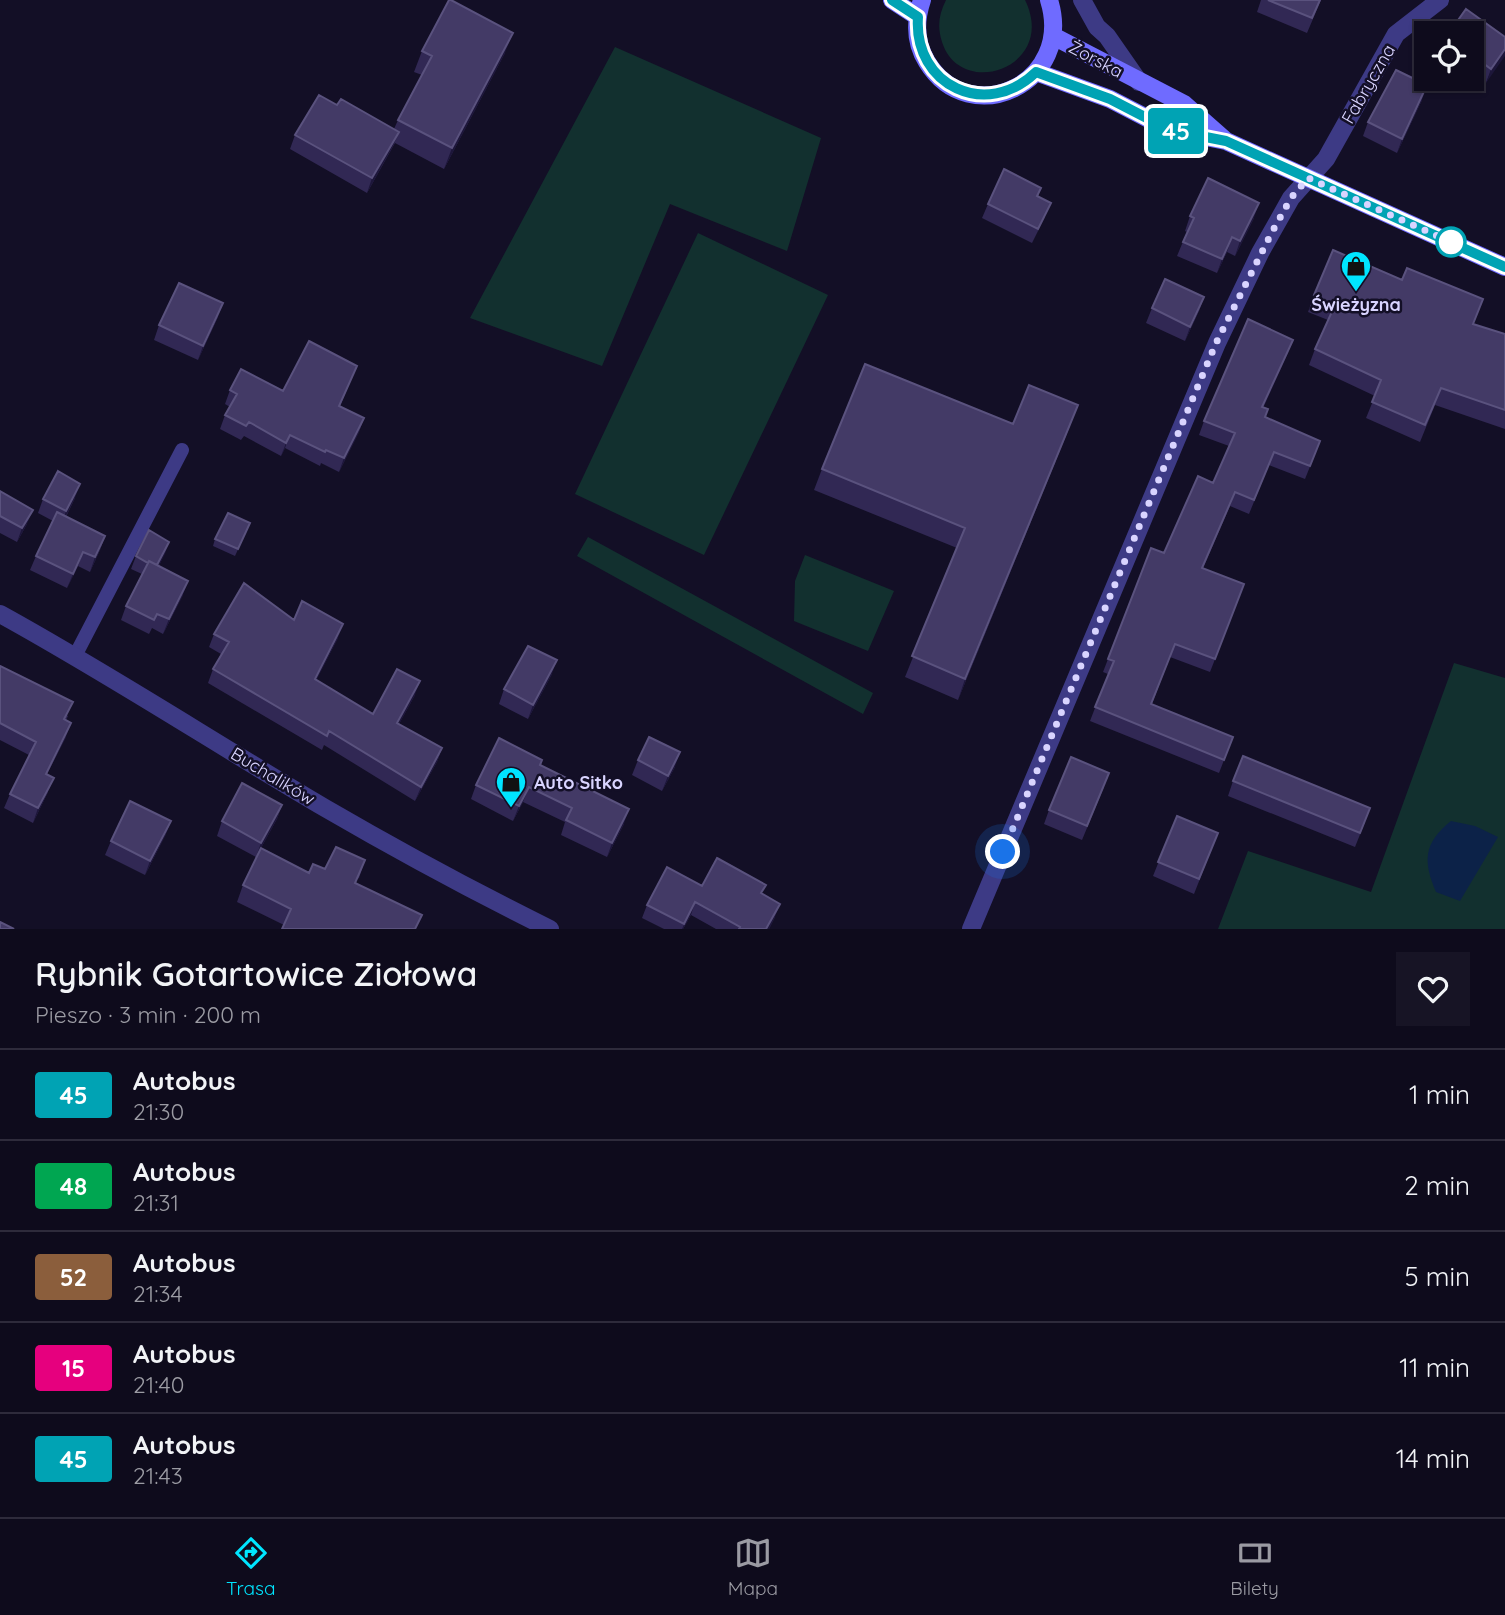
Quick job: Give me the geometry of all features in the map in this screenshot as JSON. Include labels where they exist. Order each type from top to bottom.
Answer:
[{"type":"main road","points":[[892,0],[920,8],[918,39],[925,59],[938,76],[956,89],[977,94],[999,93],[1019,86],[1036,72],[1048,55],[1053,36],[1054,23],[1049,0]]},
{"type":"main road","name":"Żorska","points":[[1053,36],[1184,104],[1226,141]]},
{"type":"main road","name":"Żorska","points":[[1036,72],[1110,99],[1170,130],[1226,141],[1505,267]]},
{"type":"street","name":"Żorska","points":[[1082,0],[1097,27],[1107,36],[1139,82]]},
{"type":"street","name":"Fabryczna","points":[[971,929],[1216,343],[1266,243],[1291,198],[1326,159],[1396,34],[1440,0]]},
{"type":"street","name":"Buchalików","points":[[0,614],[75,656],[324,807],[472,891],[550,929]]},
{"type":"lane","points":[[75,656],[182,450]]},
{"type":"green space","points":[[946,0],[1025,0],[1032,23],[1029,43],[1018,58],[1003,68],[985,72],[968,70],[952,60],[942,42],[940,20]]},
{"type":"green space","points":[[615,47],[821,138],[787,251],[670,204],[602,366],[470,318]]},
{"type":"green space","points":[[698,233],[828,295],[704,555],[575,494]]},
{"type":"green space","points":[[588,537],[873,693],[863,714],[577,556]]},
{"type":"green space","points":[[805,555],[894,591],[868,651],[794,621],[795,581]]},
{"type":"green space","points":[[1454,663],[1505,678],[1505,929],[1218,929],[1248,851],[1371,892]]},
{"type":"water","points":[[1451,821],[1475,826],[1498,837],[1460,901],[1436,892],[1429,871],[1428,854],[1431,845]]},
{"type":"building","points":[[449,0],[513,33],[452,148],[398,120],[432,56],[422,51]]},
{"type":"building","points":[[1268,0],[1320,0],[1312,18]]},
{"type":"building","points":[[1466,9],[1483,21],[1458,21]]},
{"type":"building","points":[[1484,22],[1505,37],[1505,49],[1491,69],[1484,64]]},
{"type":"building","points":[[1396,70],[1414,79],[1414,91],[1424,91],[1402,139],[1368,122]]},
{"type":"building","points":[[319,95],[337,105],[341,99],[399,132],[372,178],[295,135]]},
{"type":"building","points":[[1004,169],[1041,188],[1037,196],[1051,203],[1038,229],[988,204]]},
{"type":"building","points":[[1208,178],[1259,203],[1240,241],[1232,237],[1222,259],[1183,242],[1194,218],[1190,216]]},
{"type":"building","points":[[1333,250],[1402,280],[1407,268],[1483,299],[1473,324],[1505,334],[1505,410],[1441,388],[1425,425],[1372,402],[1381,380],[1315,349],[1335,305],[1314,295]]},
{"type":"building","points":[[1165,279],[1204,297],[1190,327],[1152,308]]},
{"type":"building","points":[[179,283],[223,303],[203,346],[159,325]]},
{"type":"building","points":[[1248,319],[1293,340],[1262,407],[1268,409],[1265,417],[1320,441],[1310,466],[1274,452],[1254,500],[1235,492],[1202,568],[1244,584],[1215,659],[1175,644],[1151,704],[1233,737],[1224,760],[1095,707],[1114,661],[1108,659],[1151,548],[1164,553],[1198,476],[1213,483],[1235,433],[1204,421]]},
{"type":"building","points":[[309,341],[357,366],[339,406],[364,418],[344,458],[290,435],[286,443],[249,422],[246,426],[225,415],[237,394],[230,390],[241,369],[283,391]]},
{"type":"building","points":[[865,364],[1013,424],[1029,385],[1078,405],[965,679],[912,656],[965,528],[822,469]]},
{"type":"building","points":[[58,471],[80,484],[66,511],[43,499]]},
{"type":"building","points":[[0,491],[33,510],[22,528],[0,516]]},
{"type":"building","points":[[57,512],[105,536],[95,557],[83,552],[73,574],[36,556]]},
{"type":"building","points":[[228,513],[250,523],[238,549],[215,539]]},
{"type":"building","points":[[149,530],[169,542],[157,565],[136,556]]},
{"type":"building","points":[[149,561],[188,581],[169,619],[157,614],[154,620],[126,606]]},
{"type":"building","points":[[244,583],[294,620],[302,601],[343,624],[315,679],[373,714],[397,669],[420,681],[397,723],[442,748],[421,787],[329,731],[327,736],[213,669],[229,642],[214,634]]},
{"type":"building","points":[[528,646],[557,660],[533,705],[504,689]]},
{"type":"building","points":[[0,666],[73,702],[64,719],[71,723],[46,774],[54,778],[38,808],[10,794],[36,742],[0,723]]},
{"type":"building","points":[[649,737],[680,752],[668,776],[638,760]]},
{"type":"building","points":[[499,738],[542,760],[540,765],[629,809],[612,843],[566,820],[572,808],[529,787],[519,806],[476,785]]},
{"type":"building","points":[[1243,756],[1370,808],[1360,833],[1233,781]]},
{"type":"building","points":[[1071,757],[1109,773],[1087,826],[1049,810]]},
{"type":"building","points":[[242,783],[282,805],[261,843],[222,821]]},
{"type":"building","points":[[130,801],[171,821],[150,861],[111,841]]},
{"type":"building","points":[[1177,816],[1218,833],[1199,879],[1158,862]]},
{"type":"building","points":[[336,847],[365,860],[355,883],[422,915],[415,929],[282,929],[291,909],[243,885],[261,848],[309,873],[313,864],[325,869]]},
{"type":"building","points":[[717,858],[766,885],[761,893],[780,904],[766,929],[739,929],[740,927],[695,902],[684,924],[647,905],[667,867],[702,886]]},
{"type":"building","points":[[0,922],[14,929],[0,929]]},
{"type":"bus line","name":"45","points":[[892,0],[918,17],[918,39],[925,59],[938,76],[956,89],[988,95],[1010,91],[1036,72],[1065,81],[1110,99],[1170,130],[1226,141],[1505,267]]},
{"type":"place","name":"Świeżyzna","points":[[1356,293]]},
{"type":"place","name":"Auto Sitko","points":[[511,809]]},
{"type":"route","points":[[1003,852],[1216,343],[1260,253],[1291,198],[1308,178],[1451,242]]}]
